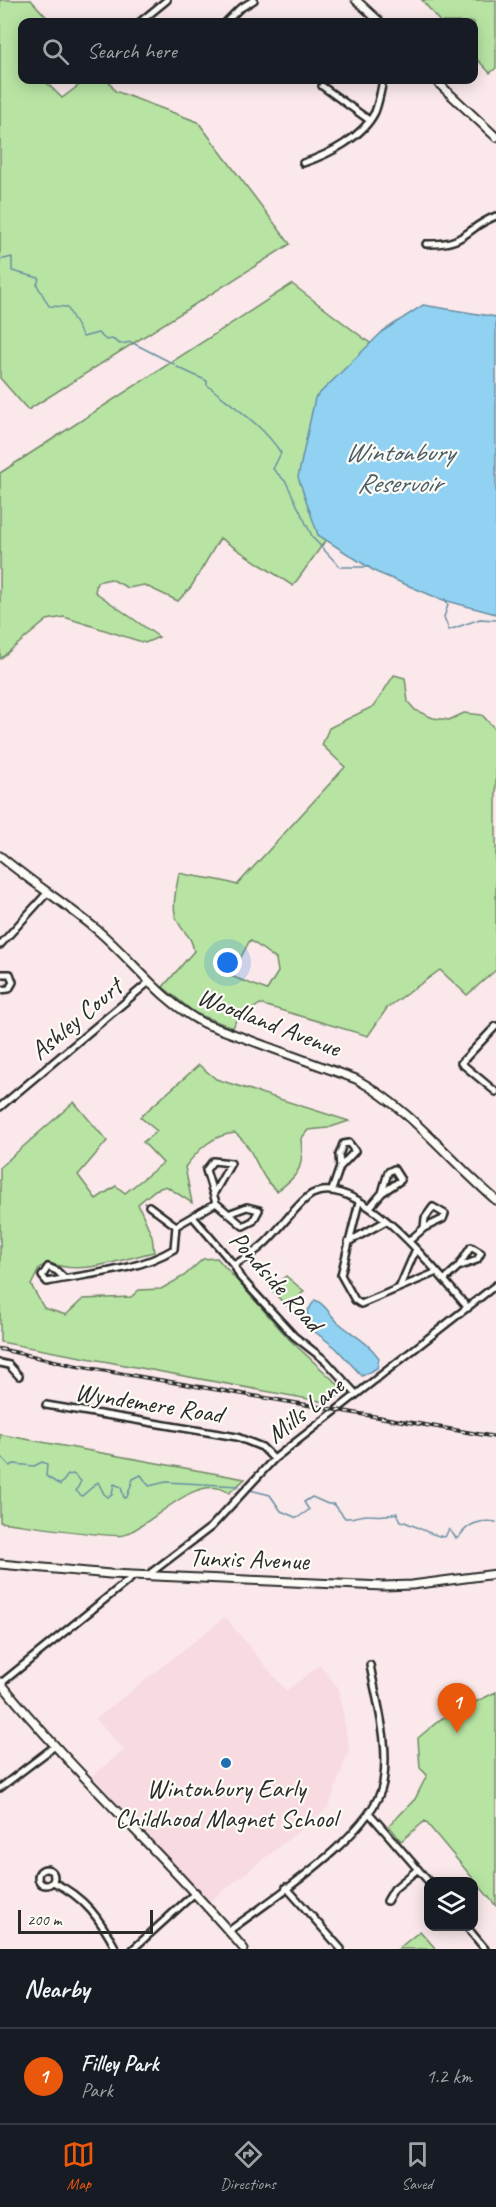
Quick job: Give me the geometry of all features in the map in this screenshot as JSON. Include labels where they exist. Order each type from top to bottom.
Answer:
[{"type":"street","points":[[145,18],[167,0]]},
{"type":"street","points":[[230,18],[254,0]]},
{"type":"street","points":[[356,0],[376,18]]},
{"type":"street","points":[[303,163],[325,156],[369,120],[376,110],[382,84]]},
{"type":"street","points":[[439,84],[496,137]]},
{"type":"street","points":[[322,86],[369,120]]},
{"type":"street","points":[[426,244],[448,245],[496,216]]},
{"type":"street","name":"Woodland Avenue","points":[[0,856],[96,929],[170,1002],[203,1023],[356,1078],[371,1087],[436,1142],[496,1200]]},
{"type":"street","points":[[0,945],[48,892]]},
{"type":"street","points":[[0,972],[10,974],[13,982],[9,989],[0,990]]},
{"type":"street","name":"Ashley Court","points":[[0,1107],[149,982]]},
{"type":"street","points":[[496,1026],[461,1063],[496,1092]]},
{"type":"street","points":[[214,1193],[231,1163],[213,1161],[206,1170],[216,1203],[228,1214],[243,1226],[253,1221],[259,1210],[246,1207],[228,1214]]},
{"type":"street","points":[[332,1190],[340,1167]]},
{"type":"street","points":[[370,1207],[382,1193],[401,1180],[394,1169],[388,1172],[382,1193]]},
{"type":"street","points":[[234,1265],[263,1245],[312,1195],[332,1190],[347,1193],[370,1207],[409,1241],[468,1308]]},
{"type":"street","points":[[359,1202],[341,1275],[355,1300],[361,1304],[437,1272]]},
{"type":"street","points":[[176,1226],[216,1203]]},
{"type":"street","points":[[149,1206],[176,1226]]},
{"type":"street","name":"Pondside Road","points":[[194,1217],[234,1265],[240,1277],[294,1336],[326,1361],[356,1394]]},
{"type":"street","points":[[348,1242],[386,1221]]},
{"type":"street","points":[[64,1278],[110,1272],[168,1253],[174,1249],[176,1226]]},
{"type":"street","points":[[409,1241],[424,1228]]},
{"type":"street","points":[[444,1280],[458,1267],[471,1247],[481,1253],[477,1260],[458,1267]]},
{"type":"street","points":[[400,1286],[416,1249]]},
{"type":"street","name":"Mills Lane","points":[[147,1575],[211,1527],[274,1459],[496,1285]]},
{"type":"street","points":[[0,1363],[9,1365],[19,1376]]},
{"type":"street","name":"Wyndemere Road","points":[[46,1405],[237,1437],[262,1447],[274,1459]]},
{"type":"street","name":"Tunxis Avenue","points":[[0,1564],[135,1575],[383,1586],[412,1585],[496,1574]]},
{"type":"street","points":[[135,1575],[0,1683],[55,1746],[196,1892],[244,1949]]},
{"type":"street","points":[[229,1930],[352,1833],[370,1814],[383,1785],[385,1761],[370,1665]]},
{"type":"street","points":[[0,1788],[55,1746]]},
{"type":"street","points":[[370,1814],[425,1877]]},
{"type":"street","points":[[387,1901],[394,1889],[418,1869]]},
{"type":"street","points":[[53,1882],[80,1896],[101,1921],[116,1949]]},
{"type":"street","points":[[286,1887],[341,1949]]},
{"type":"street","points":[[134,1949],[196,1892]]},
{"type":"street","points":[[470,1931],[484,1949]]},
{"type":"shaded area","name":"Wintonbury Early Childhood Magnet School","points":[[225,1617],[286,1691],[320,1665],[339,1689],[349,1750],[328,1808],[209,1902],[92,1776],[124,1750],[96,1719]]},
{"type":"green space","points":[[0,0],[31,0],[47,18],[18,18],[18,84],[48,84],[62,98],[81,84],[111,84],[115,91],[198,122],[290,244],[28,410],[0,378]]},
{"type":"green space","points":[[422,0],[496,0],[496,68],[490,73],[478,60],[478,18],[437,18]]},
{"type":"green space","points":[[292,284],[424,384],[343,516],[293,586],[220,538],[191,587],[178,601],[144,585],[128,588],[111,579],[97,582],[95,592],[159,637],[145,643],[64,617],[47,620],[0,659],[0,473]]},
{"type":"green space","points":[[394,675],[405,678],[408,702],[415,710],[433,718],[449,720],[464,713],[482,715],[496,730],[496,970],[467,995],[440,970],[387,1008],[368,1036],[260,1004],[236,1020],[233,1028],[195,1013],[163,987],[194,951],[174,910],[179,873],[237,885],[345,767],[322,745],[329,728],[374,706]],"holes":[[[250,940],[276,959],[278,972],[267,990],[231,976]]]},
{"type":"green space","points":[[199,1065],[216,1079],[349,1121],[328,1128],[308,1130],[301,1139],[302,1156],[299,1169],[291,1180],[277,1191],[265,1178],[248,1147],[235,1133],[213,1140],[201,1149],[185,1167],[192,1203],[166,1186],[155,1190],[138,1204],[152,1236],[154,1252],[88,1267],[62,1267],[50,1263],[40,1267],[31,1285],[44,1308],[66,1315],[83,1299],[131,1297],[139,1290],[161,1289],[184,1276],[203,1259],[217,1258],[290,1340],[344,1390],[330,1403],[0,1342],[0,1167],[74,1102],[107,1141],[78,1175],[96,1199],[116,1186],[125,1193],[163,1163],[143,1142],[157,1131],[140,1117]]},
{"type":"green space","points":[[286,1276],[304,1291],[290,1306],[285,1305],[273,1291],[273,1287]]},
{"type":"green space","points":[[0,1434],[245,1479],[229,1493],[217,1488],[204,1488],[190,1493],[124,1535],[85,1533],[0,1522]]},
{"type":"green space","points":[[496,1692],[496,1906],[478,1884],[478,1877],[472,1877],[425,1821],[401,1841],[389,1826],[415,1799],[427,1775],[420,1768],[418,1738],[441,1719]]},
{"type":"green space","points":[[420,1931],[436,1949],[398,1949]]},
{"type":"water","name":"Wintonbury Reservoir","points":[[423,305],[496,317],[496,614],[440,599],[376,572],[318,535],[298,477],[315,398],[383,331]]},
{"type":"water","points":[[315,1300],[375,1352],[379,1358],[377,1368],[362,1376],[336,1348],[314,1331],[307,1312]]},
{"type":"waterway","points":[[0,260],[12,257],[12,271],[39,278],[37,285],[49,306],[67,307],[83,337],[98,333],[106,340],[112,339],[120,344],[131,342],[174,364]]},
{"type":"waterway","points":[[177,367],[207,381],[207,385],[265,433],[281,453],[273,469],[286,482],[313,538],[340,567],[369,567]]},
{"type":"waterway","points":[[445,599],[448,605],[444,617],[449,630],[480,619],[496,620]]},
{"type":"waterway","points":[[0,1455],[10,1466],[14,1464],[34,1466],[42,1462],[47,1464],[46,1476],[60,1485],[68,1475],[73,1474],[81,1481],[76,1491],[82,1496],[98,1482],[108,1497],[112,1495],[114,1484],[121,1487],[124,1498],[127,1497],[133,1479],[141,1475],[149,1486],[166,1482],[239,1486]]},
{"type":"waterway","points":[[250,1490],[270,1495],[281,1511],[297,1518],[309,1510],[304,1502],[312,1497],[328,1504],[334,1504],[345,1518],[397,1513],[401,1521],[434,1535],[445,1537],[449,1529],[456,1538],[475,1524],[485,1521],[496,1522]]},
{"type":"railway","points":[[0,1349],[77,1366],[496,1437]]},
{"type":"place","name":"Filley Park","points":[[457,1733]]},
{"type":"place","name":"Wintonbury Early Childhood Magnet School","points":[[226,1763]]}]
